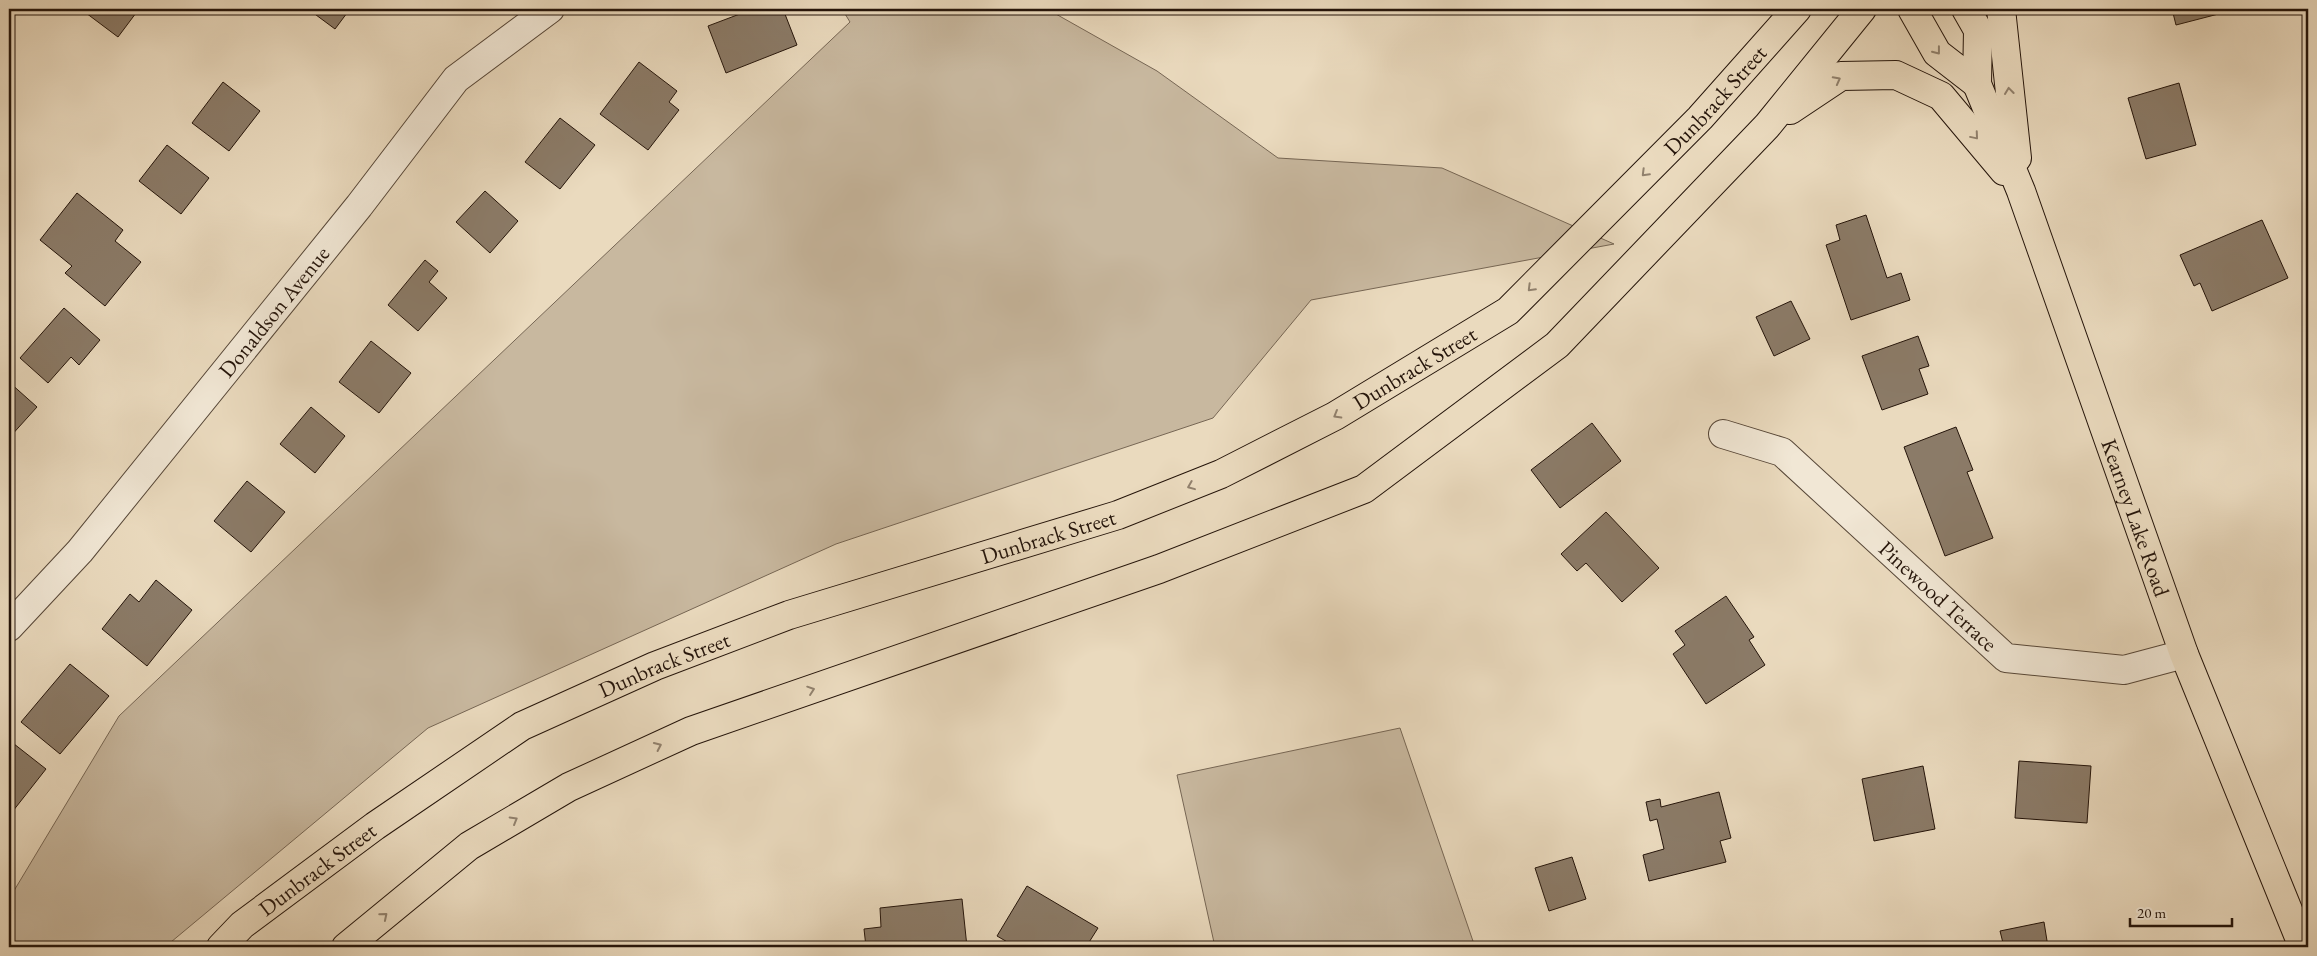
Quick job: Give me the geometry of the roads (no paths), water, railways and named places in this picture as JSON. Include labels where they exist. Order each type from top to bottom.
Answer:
[{"type":"main road","name":"Dunbrack Street","points":[[221,947],[242,925],[375,826],[522,726],[655,666],[789,615],[1118,514],[1221,474],[1335,416],[1508,311],[1700,118],[1797,9]]},
{"type":"main road","points":[[346,947],[469,846],[569,787],[691,731],[1159,569],[1364,490],[1557,345],[1767,126],[1862,9]]},
{"type":"main road","points":[[1912,9],[1936,53],[1977,84]]},
{"type":"main road","name":"Kearney Lake Road","points":[[1966,9],[1978,30],[1977,84],[2021,192],[2184,654],[2303,947]]},
{"type":"main road","points":[[2000,9],[2021,192]]},
{"type":"main road","points":[[1767,126],[1841,76],[1896,75],[1941,96],[2021,192]]},
{"type":"street","name":"Donaldson Avenue","points":[[9,627],[80,551],[359,206],[456,79],[550,9]]},
{"type":"street","name":"Pinewood Terrace","points":[[1723,434],[1782,452],[2006,658],[2124,670],[2184,654]]}]
